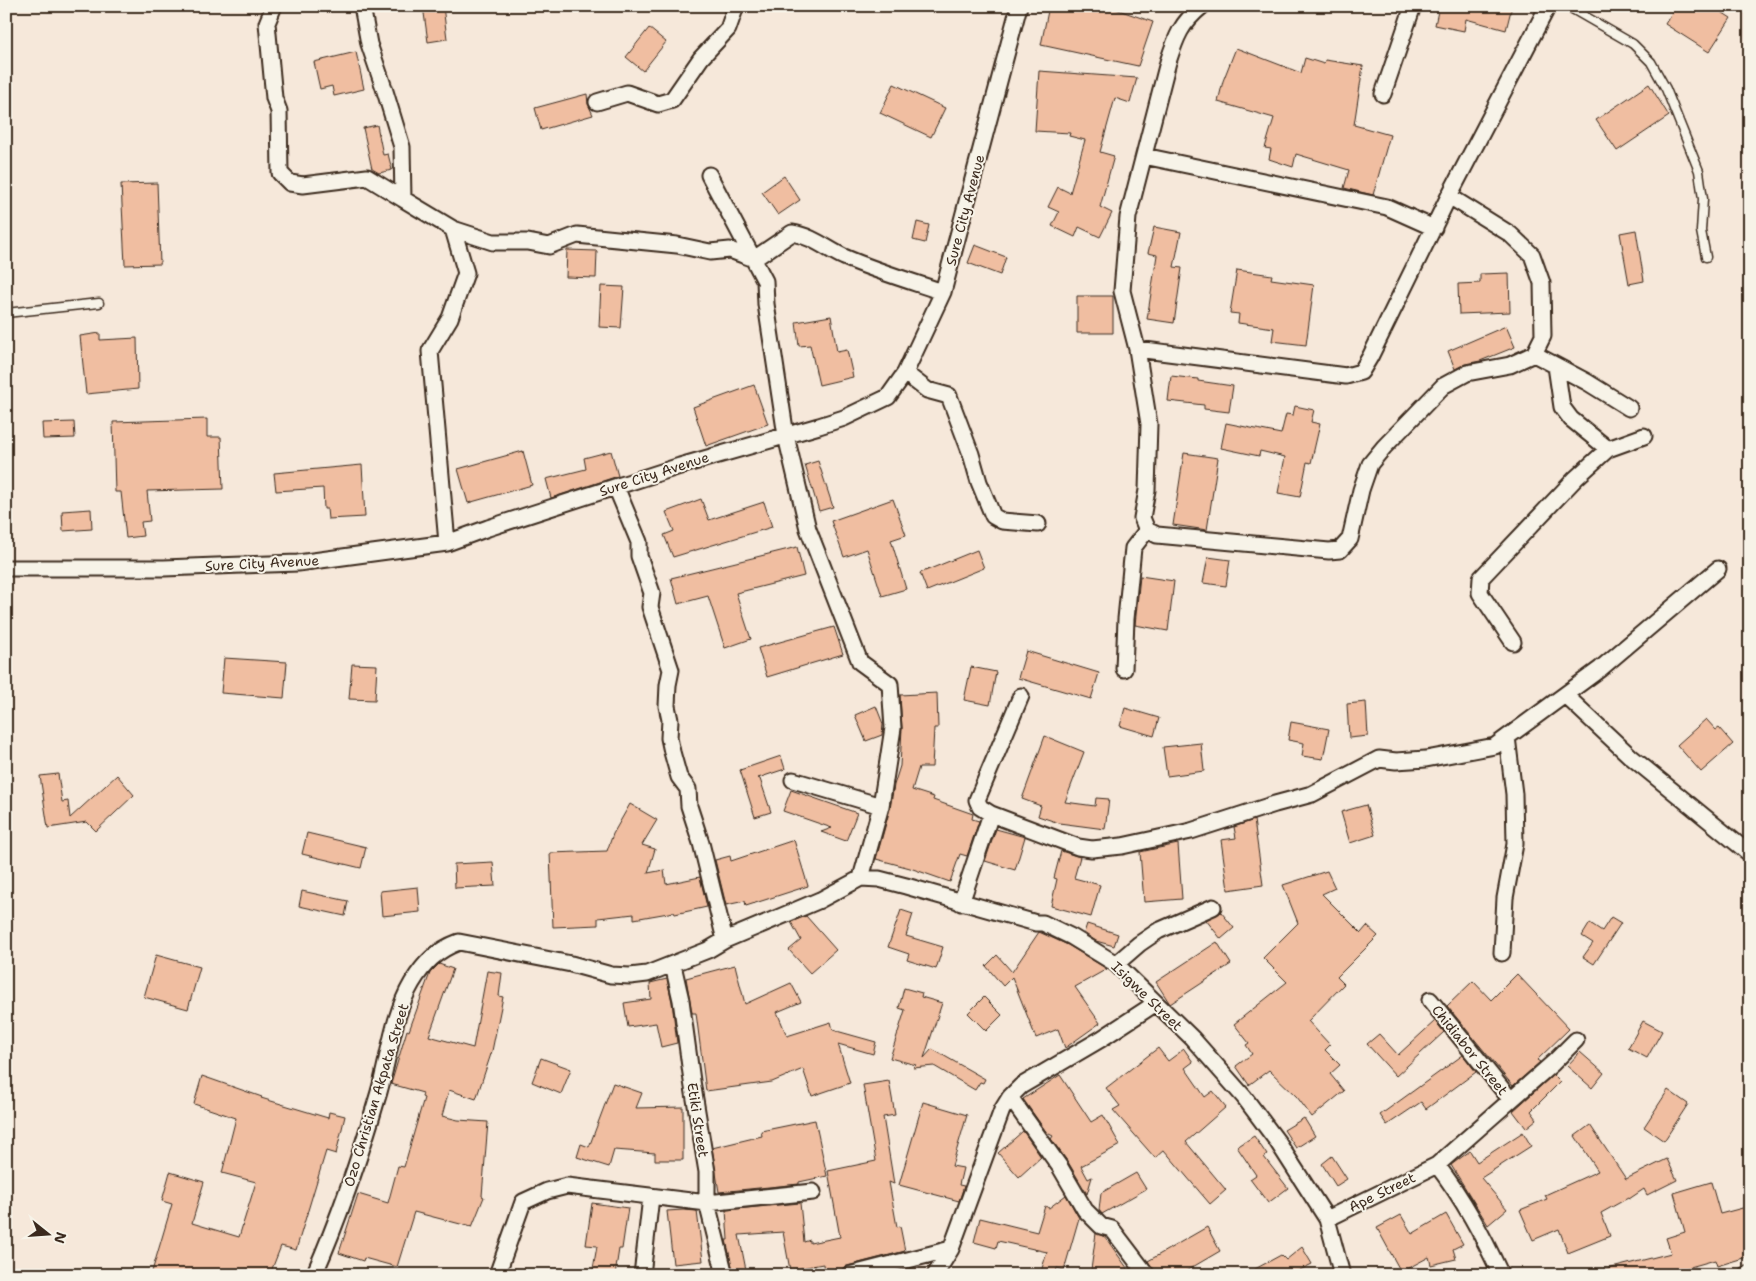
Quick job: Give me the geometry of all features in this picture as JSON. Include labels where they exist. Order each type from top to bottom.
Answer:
[{"type":"street","points":[[274,6],[267,23],[274,98],[279,111],[280,173],[290,182],[304,185],[367,177],[453,229],[494,242],[528,242],[549,246],[577,235],[677,245],[710,252],[730,250],[754,259]]},
{"type":"street","points":[[362,6],[368,44],[402,147],[403,198]]},
{"type":"street","points":[[597,102],[627,93],[658,104],[672,100],[701,58],[728,29],[736,6]]},
{"type":"street","name":"Sure City Avenue","points":[[6,568],[164,568],[298,563],[447,543],[616,486],[844,418],[888,397],[905,373],[943,292],[1019,6]]},
{"type":"street","points":[[1202,6],[1188,18],[1175,40],[1128,217],[1122,291],[1137,349],[1149,424],[1147,490],[1142,518],[1147,530],[1157,535],[1329,551],[1340,550],[1350,538],[1361,490],[1370,464],[1443,386],[1466,373],[1510,365],[1534,354],[1543,336],[1544,312],[1542,283],[1532,255],[1510,234],[1449,196]]},
{"type":"street","points":[[1383,94],[1413,6]]},
{"type":"street","points":[[1137,349],[1346,376],[1360,372],[1370,357],[1449,196],[1548,6]]},
{"type":"street","points":[[1144,156],[1387,207],[1434,228]]},
{"type":"street","points":[[616,486],[639,542],[639,556],[652,593],[650,606],[671,670],[667,706],[672,752],[679,777],[688,789],[689,806],[701,843],[725,940],[820,900],[861,878],[881,806],[892,728],[890,684],[860,662],[808,529],[786,436],[766,304],[765,281],[709,175]]},
{"type":"street","points":[[447,543],[430,351],[450,318],[466,273],[453,229]]},
{"type":"street","points":[[754,259],[792,233],[803,234],[841,256],[870,268],[943,292]]},
{"type":"street","points":[[1534,354],[1587,382],[1629,408]]},
{"type":"street","points":[[1556,366],[1562,407],[1570,419],[1594,440],[1608,449]]},
{"type":"street","points":[[905,373],[927,390],[949,396],[993,516],[1002,520],[1038,524]]},
{"type":"street","points":[[1513,642],[1480,593],[1481,578],[1576,478],[1608,449],[1644,436]]},
{"type":"street","points":[[1124,669],[1132,548],[1147,530]]},
{"type":"street","points":[[1021,696],[977,800],[980,807],[991,814],[1078,847],[1092,849],[1122,846],[1191,831],[1312,794],[1379,759],[1396,761],[1426,759],[1495,746],[1600,669],[1718,569]]},
{"type":"street","points":[[1565,695],[1630,756],[1750,854]]},
{"type":"street","points":[[1502,953],[1505,898],[1514,844],[1514,794],[1507,737]]},
{"type":"street","points":[[793,780],[881,806]]},
{"type":"street","points":[[961,903],[991,814]]},
{"type":"street","name":"Isigwe Street","points":[[861,878],[879,879],[1036,923],[1043,922],[1116,964],[1192,1038],[1244,1096],[1277,1140],[1327,1219],[1342,1275]]},
{"type":"street","points":[[1116,964],[1158,930],[1213,907]]},
{"type":"street","name":"Ozo Christian Akpata Street","points":[[314,1275],[330,1238],[359,1154],[381,1084],[399,1012],[412,983],[428,961],[443,948],[459,942],[571,964],[611,975],[630,976],[647,974],[673,965],[708,950],[725,940]]},
{"type":"street","name":"Etiki Street","points":[[673,965],[681,1000],[707,1172],[707,1204],[725,1275]]},
{"type":"street","name":"Chidiabor Street","points":[[1430,1000],[1511,1100]]},
{"type":"street","points":[[935,1275],[951,1249],[1002,1110],[1010,1097],[1021,1086],[1101,1039],[1156,1002]]},
{"type":"street","name":"Ape Street","points":[[1327,1219],[1437,1165],[1576,1040]]},
{"type":"street","points":[[1010,1097],[1060,1167],[1085,1210],[1101,1226],[1112,1229],[1148,1275]]},
{"type":"street","points":[[1437,1165],[1478,1225],[1501,1275]]},
{"type":"street","points":[[497,1275],[523,1202],[548,1191],[567,1186],[707,1204],[813,1192]]},
{"type":"street","points":[[642,1275],[651,1197]]},
{"type":"street","points":[[849,1275],[951,1249]]},
{"type":"street","points":[[1746,1275],[1750,1274]]},
{"type":"lane","points":[[1567,6],[1633,44],[1651,62],[1666,89],[1699,171],[1703,199],[1702,231],[1706,256]]},
{"type":"lane","points":[[6,313],[99,303]]},
{"type":"building","points":[[423,6],[443,6],[447,39],[428,42]]},
{"type":"building","points":[[1049,6],[1107,6],[1153,22],[1138,66],[1041,45]]},
{"type":"building","points":[[1436,6],[1512,6],[1506,30],[1466,19],[1464,31],[1435,25],[1438,11]]},
{"type":"building","points":[[1676,6],[1712,6],[1731,18],[1709,52],[1665,24]]},
{"type":"building","points":[[649,28],[666,42],[643,71],[626,57]]},
{"type":"building","points":[[1236,48],[1301,73],[1305,58],[1324,64],[1325,60],[1363,66],[1354,125],[1390,135],[1373,195],[1344,188],[1349,170],[1296,154],[1293,167],[1269,159],[1271,149],[1265,148],[1274,118],[1218,102],[1223,81]]},
{"type":"building","points":[[356,52],[364,89],[334,96],[332,86],[320,89],[314,62]]},
{"type":"building","points":[[1039,71],[1137,78],[1130,103],[1115,98],[1100,152],[1114,156],[1100,207],[1112,213],[1100,237],[1079,227],[1075,237],[1052,226],[1059,212],[1048,207],[1058,187],[1070,193],[1085,140],[1069,136],[1070,133],[1035,131]]},
{"type":"building","points":[[894,84],[945,108],[931,137],[880,113]]},
{"type":"building","points":[[1649,84],[1669,116],[1617,151],[1596,120]]},
{"type":"building","points":[[587,94],[588,104],[593,115],[541,130],[535,108]]},
{"type":"building","points":[[377,125],[383,155],[388,154],[392,170],[379,173],[372,169],[363,128]]},
{"type":"building","points":[[784,176],[800,200],[778,215],[762,192]]},
{"type":"building","points":[[157,183],[160,264],[125,265],[121,184]]},
{"type":"building","points":[[917,222],[929,225],[925,243],[913,240]]},
{"type":"building","points":[[1154,227],[1181,232],[1174,267],[1182,268],[1174,323],[1147,319],[1157,255],[1148,253]]},
{"type":"building","points":[[1636,230],[1644,281],[1629,284],[1620,233]]},
{"type":"building","points":[[975,245],[1006,257],[1000,275],[968,263]]},
{"type":"building","points":[[567,250],[597,251],[596,278],[566,277]]},
{"type":"building","points":[[1237,270],[1272,275],[1271,279],[1314,285],[1306,345],[1272,341],[1274,328],[1238,323],[1239,314],[1230,313]]},
{"type":"building","points":[[1509,273],[1510,312],[1459,314],[1458,284],[1480,283],[1480,274]]},
{"type":"building","points":[[601,286],[624,287],[621,328],[599,327]]},
{"type":"building","points":[[1077,296],[1113,296],[1113,333],[1077,333]]},
{"type":"building","points":[[831,316],[837,352],[847,350],[853,377],[819,385],[810,345],[799,346],[796,322]]},
{"type":"building","points":[[1506,326],[1515,347],[1455,369],[1448,351]]},
{"type":"building","points":[[100,333],[100,340],[137,338],[138,389],[86,394],[80,336]]},
{"type":"building","points":[[1171,376],[1233,386],[1229,412],[1204,409],[1204,405],[1168,401]]},
{"type":"building","points":[[754,385],[768,424],[706,446],[693,407]]},
{"type":"building","points":[[1295,406],[1314,410],[1311,422],[1320,424],[1311,463],[1307,462],[1300,497],[1278,493],[1285,457],[1260,451],[1259,456],[1221,448],[1226,423],[1281,434],[1286,414],[1293,415]]},
{"type":"building","points":[[207,419],[207,437],[221,437],[223,489],[147,491],[150,521],[141,522],[143,536],[126,538],[121,492],[115,492],[113,422]]},
{"type":"building","points":[[74,422],[75,438],[43,439],[42,423]]},
{"type":"building","points":[[523,451],[532,485],[468,503],[458,469]]},
{"type":"building","points":[[611,451],[618,476],[551,498],[546,479],[586,469],[584,458]]},
{"type":"building","points":[[1184,453],[1218,458],[1207,530],[1173,525]]},
{"type":"building","points":[[818,461],[833,507],[819,511],[805,465]]},
{"type":"building","points":[[362,465],[365,517],[328,519],[327,509],[324,509],[323,488],[276,491],[274,473]]},
{"type":"building","points":[[701,499],[709,520],[764,502],[772,527],[673,557],[664,535],[674,531],[666,512]]},
{"type":"building","points":[[893,499],[906,535],[891,540],[906,589],[882,596],[867,549],[844,557],[831,521]]},
{"type":"building","points":[[91,509],[92,529],[63,531],[62,511]]},
{"type":"building","points":[[797,547],[804,576],[736,593],[751,639],[725,648],[708,596],[678,604],[671,578]]},
{"type":"building","points":[[977,550],[984,568],[927,591],[920,573]]},
{"type":"building","points":[[1208,557],[1230,560],[1226,586],[1203,583]]},
{"type":"building","points":[[1140,576],[1174,581],[1168,631],[1135,625]]},
{"type":"building","points":[[834,627],[843,654],[767,677],[758,648]]},
{"type":"building","points":[[1026,651],[1099,673],[1091,699],[1018,678]]},
{"type":"building","points":[[224,658],[287,662],[284,698],[221,693]]},
{"type":"building","points":[[352,664],[377,665],[375,700],[349,699]]},
{"type":"building","points":[[971,667],[996,672],[990,705],[964,700]]},
{"type":"building","points":[[937,693],[938,728],[934,728],[932,767],[919,767],[912,790],[934,797],[933,800],[973,814],[972,819],[979,821],[967,856],[960,854],[950,882],[876,859],[900,766],[902,728],[900,695]]},
{"type":"building","points":[[1366,702],[1368,736],[1349,738],[1347,704]]},
{"type":"building","points":[[876,706],[883,724],[882,735],[866,741],[855,715]]},
{"type":"building","points":[[1125,708],[1159,718],[1154,736],[1120,726]]},
{"type":"building","points":[[1706,719],[1716,730],[1719,728],[1733,744],[1701,772],[1677,745]]},
{"type":"building","points":[[1291,722],[1329,729],[1323,759],[1302,756],[1304,743],[1288,740]]},
{"type":"building","points":[[1045,736],[1084,752],[1065,802],[1095,806],[1096,798],[1109,799],[1105,829],[1059,823],[1038,816],[1041,806],[1022,799]]},
{"type":"building","points":[[1201,743],[1204,771],[1167,776],[1163,747]]},
{"type":"building","points":[[781,756],[785,769],[758,778],[760,779],[771,812],[755,817],[740,770]]},
{"type":"building","points":[[58,774],[62,802],[68,801],[70,818],[117,775],[134,795],[96,831],[87,822],[48,828],[40,776]]},
{"type":"building","points":[[791,790],[857,813],[846,841],[821,832],[832,828],[783,811]]},
{"type":"building","points":[[630,804],[657,820],[642,845],[655,849],[648,873],[664,870],[666,884],[700,877],[707,907],[675,914],[674,912],[634,919],[634,914],[598,918],[598,925],[553,927],[550,853],[607,851],[613,834]]},
{"type":"building","points":[[1366,805],[1375,835],[1350,843],[1341,812]]},
{"type":"building","points":[[1254,820],[1263,885],[1228,890],[1221,840],[1236,838],[1234,827]]},
{"type":"building","points":[[996,829],[1025,837],[1015,870],[985,861]]},
{"type":"building","points":[[307,833],[366,847],[361,868],[302,854]]},
{"type":"building","points":[[794,840],[808,886],[746,906],[745,901],[726,905],[715,860],[730,856],[731,861]]},
{"type":"building","points":[[1178,844],[1182,899],[1144,902],[1140,852]]},
{"type":"building","points":[[1061,851],[1080,857],[1074,878],[1100,885],[1091,917],[1051,906],[1057,879],[1054,878]]},
{"type":"building","points":[[493,862],[495,886],[455,888],[454,864]]},
{"type":"building","points":[[1327,871],[1335,888],[1322,894],[1361,933],[1367,926],[1378,936],[1337,977],[1344,984],[1308,1021],[1330,1045],[1325,1050],[1340,1065],[1330,1074],[1344,1091],[1312,1117],[1297,1097],[1269,1070],[1249,1085],[1236,1066],[1252,1054],[1246,1045],[1249,1043],[1234,1024],[1287,982],[1263,958],[1298,923],[1283,885]]},
{"type":"building","points":[[418,887],[420,912],[382,916],[380,891]]},
{"type":"building","points":[[302,891],[348,901],[345,916],[299,906]]},
{"type":"building","points":[[901,910],[913,914],[906,936],[943,947],[936,969],[907,960],[909,954],[888,947]]},
{"type":"building","points":[[1221,912],[1234,928],[1221,939],[1206,920]]},
{"type":"building","points":[[806,916],[836,950],[810,973],[789,950],[801,940],[791,922]]},
{"type":"building","points":[[1611,917],[1621,923],[1594,964],[1583,957],[1593,943],[1582,936],[1590,923],[1602,931]]},
{"type":"building","points":[[1087,924],[1118,934],[1114,946],[1096,941],[1084,933]]},
{"type":"building","points":[[1039,932],[1068,945],[1107,969],[1075,987],[1100,1023],[1065,1048],[1058,1029],[1036,1038],[1012,977],[1003,986],[986,966],[997,955],[1012,972]]},
{"type":"building","points":[[1217,942],[1231,964],[1170,1004],[1156,982]]},
{"type":"building","points":[[156,955],[200,967],[188,1009],[144,997]]},
{"type":"building","points":[[439,964],[453,969],[429,1036],[473,1048],[487,971],[502,973],[499,996],[503,997],[492,1051],[476,1099],[449,1090],[442,1116],[458,1120],[488,1122],[482,1196],[484,1197],[472,1227],[414,1212],[397,1267],[364,1258],[363,1261],[339,1253],[358,1194],[388,1203],[398,1166],[404,1167],[424,1098],[422,1097],[423,1093],[391,1084],[407,1030],[409,1031],[430,973]]},
{"type":"building","points":[[735,965],[745,1004],[791,983],[801,1002],[777,1012],[787,1036],[831,1022],[833,1030],[876,1042],[873,1054],[838,1044],[850,1083],[812,1096],[803,1069],[772,1082],[706,1091],[696,1013],[692,1013],[686,978]]},
{"type":"building","points":[[1517,974],[1569,1029],[1537,1060],[1540,1062],[1513,1086],[1447,1006],[1473,981],[1491,1000]]},
{"type":"building","points":[[667,979],[677,1043],[661,1047],[656,1023],[628,1027],[624,1003],[651,999],[650,983]]},
{"type":"building","points":[[904,988],[922,993],[921,997],[942,1003],[924,1058],[932,1049],[985,1079],[983,1083],[980,1082],[975,1090],[934,1066],[913,1068],[916,1065],[890,1058],[905,1010],[899,1008]]},
{"type":"building","points":[[984,997],[1002,1015],[986,1031],[968,1013]]},
{"type":"building","points":[[1435,1021],[1444,1032],[1396,1076],[1367,1044],[1379,1034],[1398,1055]]},
{"type":"building","points":[[1643,1021],[1662,1031],[1647,1058],[1628,1048]]},
{"type":"building","points":[[1158,1048],[1168,1061],[1184,1049],[1193,1062],[1185,1068],[1205,1097],[1213,1091],[1226,1107],[1186,1142],[1226,1190],[1210,1204],[1164,1150],[1155,1158],[1113,1110],[1120,1106],[1106,1088]]},
{"type":"building","points":[[1580,1052],[1604,1073],[1592,1088],[1567,1066]]},
{"type":"building","points":[[1463,1055],[1476,1072],[1426,1109],[1421,1102],[1387,1125],[1380,1115]]},
{"type":"building","points":[[541,1058],[571,1069],[561,1094],[532,1082]]},
{"type":"building","points":[[1060,1075],[1091,1122],[1103,1115],[1120,1145],[1081,1166],[1088,1179],[1092,1177],[1087,1194],[1068,1162],[1051,1139],[1053,1136],[1047,1133],[1023,1099]]},
{"type":"building","points":[[1553,1075],[1560,1082],[1531,1111],[1537,1119],[1526,1128],[1513,1111]]},
{"type":"building","points":[[202,1076],[261,1098],[328,1118],[329,1112],[345,1116],[336,1154],[326,1151],[296,1250],[281,1246],[270,1274],[261,1271],[259,1275],[151,1275],[172,1204],[162,1201],[170,1172],[204,1182],[192,1223],[239,1237],[256,1182],[222,1173],[236,1118],[194,1104]]},
{"type":"building","points":[[889,1081],[895,1115],[883,1117],[894,1184],[889,1182],[897,1227],[900,1226],[905,1251],[847,1266],[842,1269],[840,1275],[824,1275],[823,1264],[790,1270],[783,1232],[739,1235],[747,1275],[734,1275],[726,1240],[728,1240],[726,1210],[800,1203],[804,1242],[810,1240],[810,1243],[840,1237],[828,1171],[876,1161],[863,1085]]},
{"type":"building","points":[[613,1083],[642,1093],[636,1108],[683,1107],[683,1160],[655,1160],[655,1153],[614,1150],[609,1167],[577,1157],[581,1144],[589,1147]]},
{"type":"building","points":[[1668,1090],[1688,1104],[1664,1141],[1644,1127]]},
{"type":"building","points":[[923,1102],[967,1115],[952,1166],[963,1168],[959,1185],[964,1186],[959,1201],[899,1185]]},
{"type":"building","points":[[1304,1118],[1315,1136],[1296,1148],[1284,1130]]},
{"type":"building","points":[[815,1120],[827,1176],[799,1182],[799,1184],[719,1192],[712,1148],[762,1136],[761,1131]]},
{"type":"building","points":[[1590,1125],[1626,1179],[1667,1159],[1677,1180],[1647,1195],[1644,1189],[1601,1213],[1610,1236],[1568,1253],[1559,1229],[1533,1240],[1520,1210],[1547,1199],[1545,1195],[1598,1171],[1575,1136]]},
{"type":"building","points":[[1023,1131],[1041,1157],[1019,1177],[998,1153]]},
{"type":"building","points":[[1523,1132],[1531,1146],[1481,1178],[1507,1209],[1488,1225],[1451,1165],[1470,1151],[1477,1162]]},
{"type":"building","points":[[1254,1136],[1267,1155],[1264,1157],[1288,1188],[1268,1203],[1250,1179],[1256,1175],[1237,1147]]},
{"type":"building","points":[[1332,1156],[1347,1179],[1336,1186],[1322,1164]]},
{"type":"building","points":[[1136,1173],[1146,1189],[1102,1214],[1099,1210],[1101,1193]]},
{"type":"building","points":[[1711,1182],[1720,1214],[1750,1206],[1750,1256],[1717,1266],[1715,1260],[1662,1275],[1605,1275],[1604,1270],[1671,1253],[1666,1238],[1685,1232],[1674,1193]]},
{"type":"building","points":[[1066,1195],[1079,1218],[1064,1270],[1057,1268],[1055,1275],[1040,1275],[1047,1252],[998,1241],[996,1248],[974,1242],[980,1218],[1037,1232],[1045,1206],[1049,1208]]},
{"type":"building","points":[[592,1203],[628,1208],[622,1249],[619,1249],[615,1275],[592,1275],[597,1246],[586,1245]]},
{"type":"building","points":[[667,1211],[697,1211],[703,1261],[673,1264]]},
{"type":"building","points":[[1446,1214],[1463,1244],[1453,1249],[1456,1259],[1431,1265],[1429,1257],[1401,1272],[1377,1228],[1401,1215],[1412,1234]]},
{"type":"building","points":[[1207,1227],[1220,1251],[1179,1275],[1156,1275],[1148,1261]]},
{"type":"building","points":[[1096,1233],[1105,1237],[1130,1272],[1132,1271],[1135,1275],[1092,1275]]},
{"type":"building","points":[[1302,1247],[1312,1264],[1296,1272],[1298,1275],[1244,1275],[1281,1255],[1286,1260]]}]
